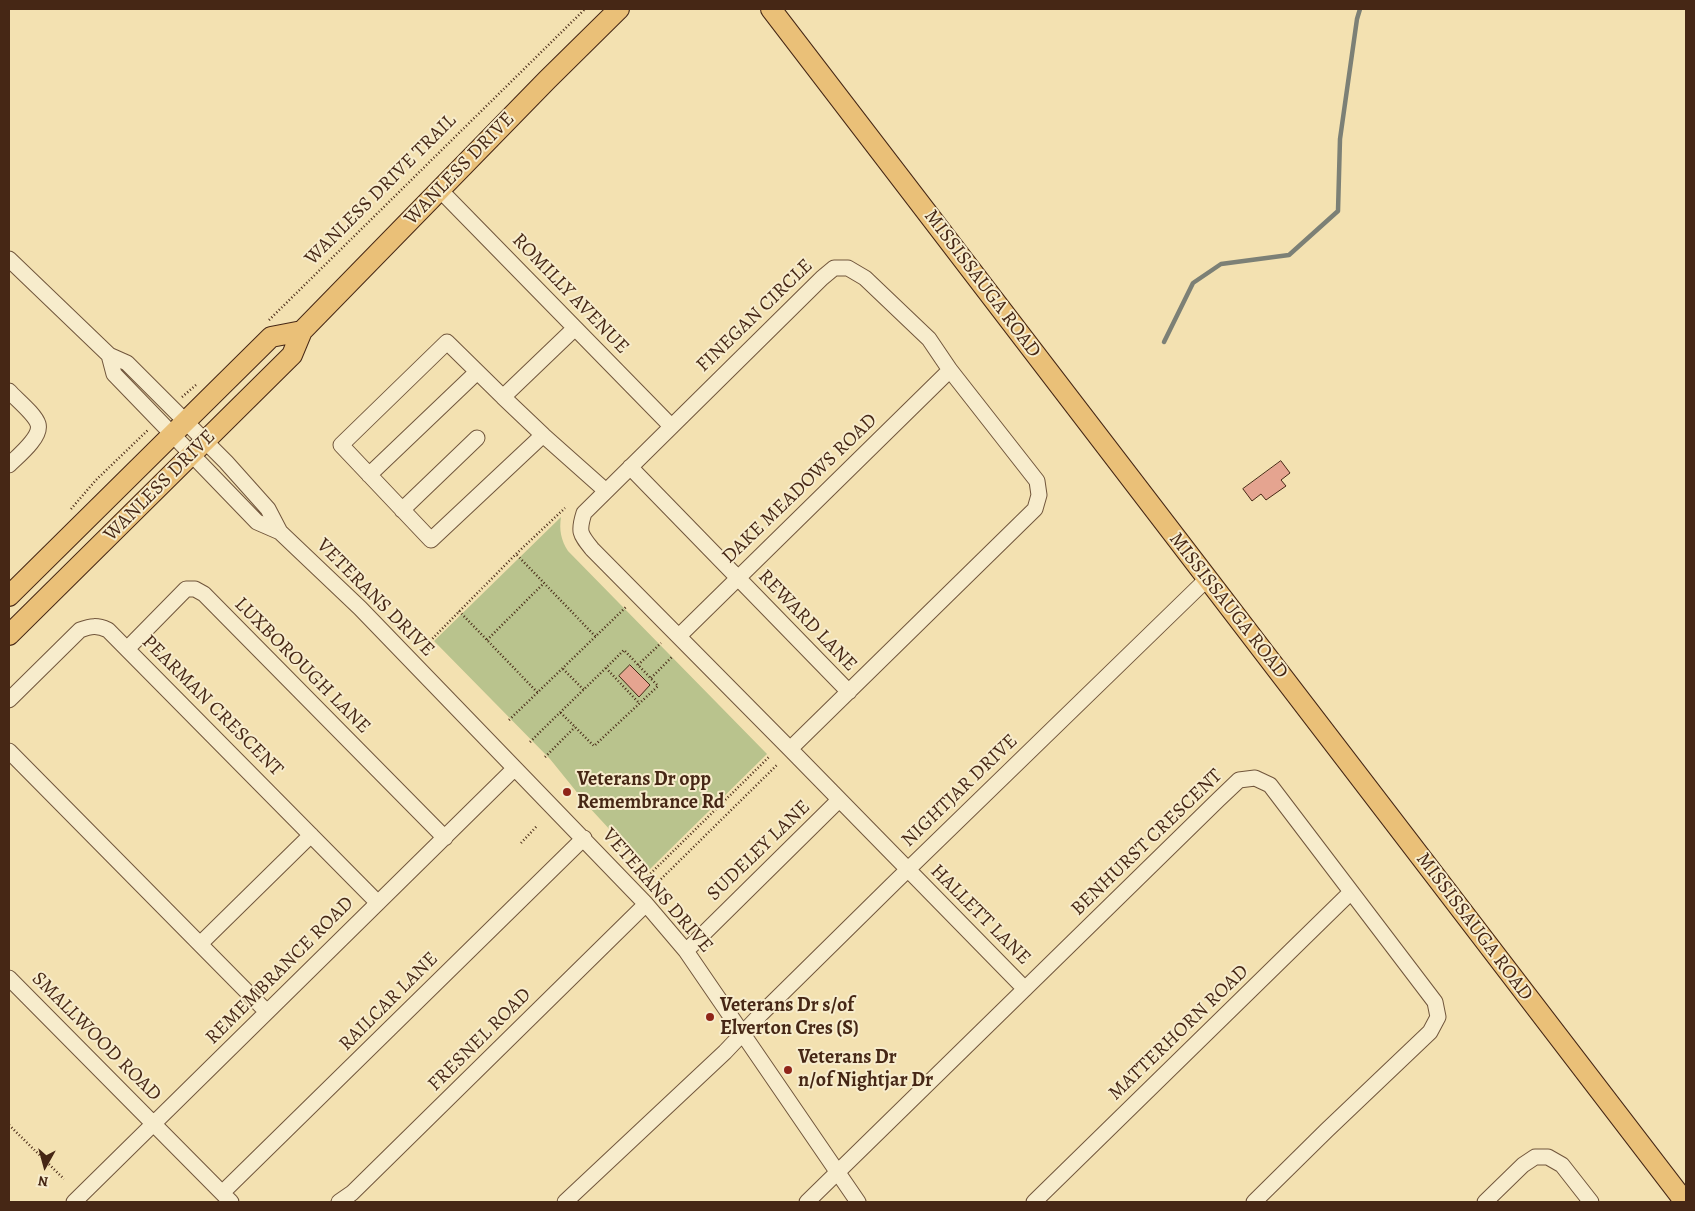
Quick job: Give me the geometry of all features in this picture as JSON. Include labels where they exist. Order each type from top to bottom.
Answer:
[{"type":"main road","name":"WANLESS DRIVE","points":[[9,635],[292,356],[302,331],[619,9]]},
{"type":"main road","name":"MISSISSAUGA ROAD","points":[[771,9],[1685,1202]]},
{"type":"main road","name":"WANLESS DRIVE","points":[[9,596],[272,337],[302,331]]},
{"type":"street","name":"ROMILLY AVENUE","points":[[440,190],[671,426]]},
{"type":"street","name":"VETERANS DRIVE","points":[[9,259],[109,355],[127,362],[257,522],[280,532],[360,608],[646,904],[686,951],[858,1202]]},
{"type":"street","name":"FINEGAN CIRCLE","points":[[790,749],[1035,509],[1039,495],[1037,482],[928,339],[865,278],[848,268],[834,268],[584,513],[580,526],[583,538],[592,549],[908,870]]},
{"type":"street","points":[[504,397],[575,328]]},
{"type":"street","points":[[542,435],[431,540],[341,446],[447,342],[542,435],[606,491]]},
{"type":"street","name":"DAKE MEADOWS ROAD","points":[[678,636],[950,370]]},
{"type":"street","points":[[369,475],[477,372]]},
{"type":"street","points":[[9,391],[38,424],[38,431],[34,440],[9,465]]},
{"type":"street","points":[[402,510],[477,438]]},
{"type":"street","name":"REWARD LANE","points":[[630,468],[849,692]]},
{"type":"street","name":"NIGHTJAR DRIVE","points":[[565,1202],[718,1059],[908,870],[1207,579]]},
{"type":"street","name":"LUXBOROUGH LANE","points":[[127,649],[186,589],[195,589],[204,594],[445,838]]},
{"type":"street","name":"PEARMAN CRESCENT","points":[[9,700],[80,630],[90,626],[98,626],[108,630],[378,903]]},
{"type":"street","points":[[9,751],[267,1012]]},
{"type":"street","name":"REMEMBRANCE ROAD","points":[[74,1202],[514,769]]},
{"type":"street","name":"BENHURST CRESCENT","points":[[807,1202],[1239,780],[1255,778],[1270,785],[1435,1002],[1438,1016],[1430,1032],[1254,1202]]},
{"type":"street","name":"SUDELEY LANE","points":[[686,951],[839,800]]},
{"type":"street","points":[[200,944],[311,835]]},
{"type":"street","name":"RAILCAR LANE","points":[[227,1198],[584,838]]},
{"type":"street","name":"HALLETT LANE","points":[[908,870],[1025,989]]},
{"type":"street","name":"MATTERHORN ROAD","points":[[1034,1202],[1351,892]]},
{"type":"street","name":"FRESNEL ROAD","points":[[339,1202],[352,1193],[646,904]]},
{"type":"street","name":"SMALLWOOD ROAD","points":[[9,978],[154,1124]]},
{"type":"street","points":[[154,1124],[227,1198]]},
{"type":"street","points":[[1485,1202],[1523,1165],[1535,1157],[1548,1157],[1562,1165],[1591,1202]]},
{"type":"path","name":"WANLESS DRIVE TRAIL","points":[[266,323],[585,9]]},
{"type":"path","points":[[193,387],[200,382]]},
{"type":"path","points":[[430,640],[565,508]]},
{"type":"path","points":[[516,554],[596,636]]},
{"type":"path","points":[[487,640],[544,583]]},
{"type":"path","points":[[509,720],[626,607]]},
{"type":"path","points":[[460,611],[538,692]]},
{"type":"path","points":[[638,665],[660,643]]},
{"type":"path","points":[[530,742],[560,712],[584,690],[624,650],[658,686],[594,746],[560,712]]},
{"type":"path","points":[[650,678],[673,656]]},
{"type":"path","points":[[563,668],[584,690]]},
{"type":"path","points":[[606,668],[640,703]]},
{"type":"path","points":[[545,757],[575,728]]},
{"type":"path","points":[[648,876],[770,756]]},
{"type":"path","points":[[656,884],[778,764]]},
{"type":"path","points":[[522,843],[538,826]]},
{"type":"path","points":[[9,1125],[64,1179]]},
{"type":"green space","points":[[561,517],[561,535],[568,551],[767,754],[648,871],[588,806],[550,759],[434,641]]},
{"type":"building","points":[[1281,461],[1290,473],[1281,480],[1286,486],[1266,500],[1261,494],[1252,501],[1243,489]]},
{"type":"building","points":[[630,665],[650,685],[639,697],[619,676]]},
{"type":"waterway","points":[[1164,342],[1193,283],[1221,264],[1289,255],[1338,211],[1340,139],[1360,9]]},
{"type":"place","name":"Veterans Dr opp Remembrance Rd","points":[[567,792]]},
{"type":"place","name":"Veterans Dr s/of Elverton Cres (S)","points":[[710,1017]]},
{"type":"place","name":"Veterans Dr n/of Nightjar Dr","points":[[788,1070]]}]
